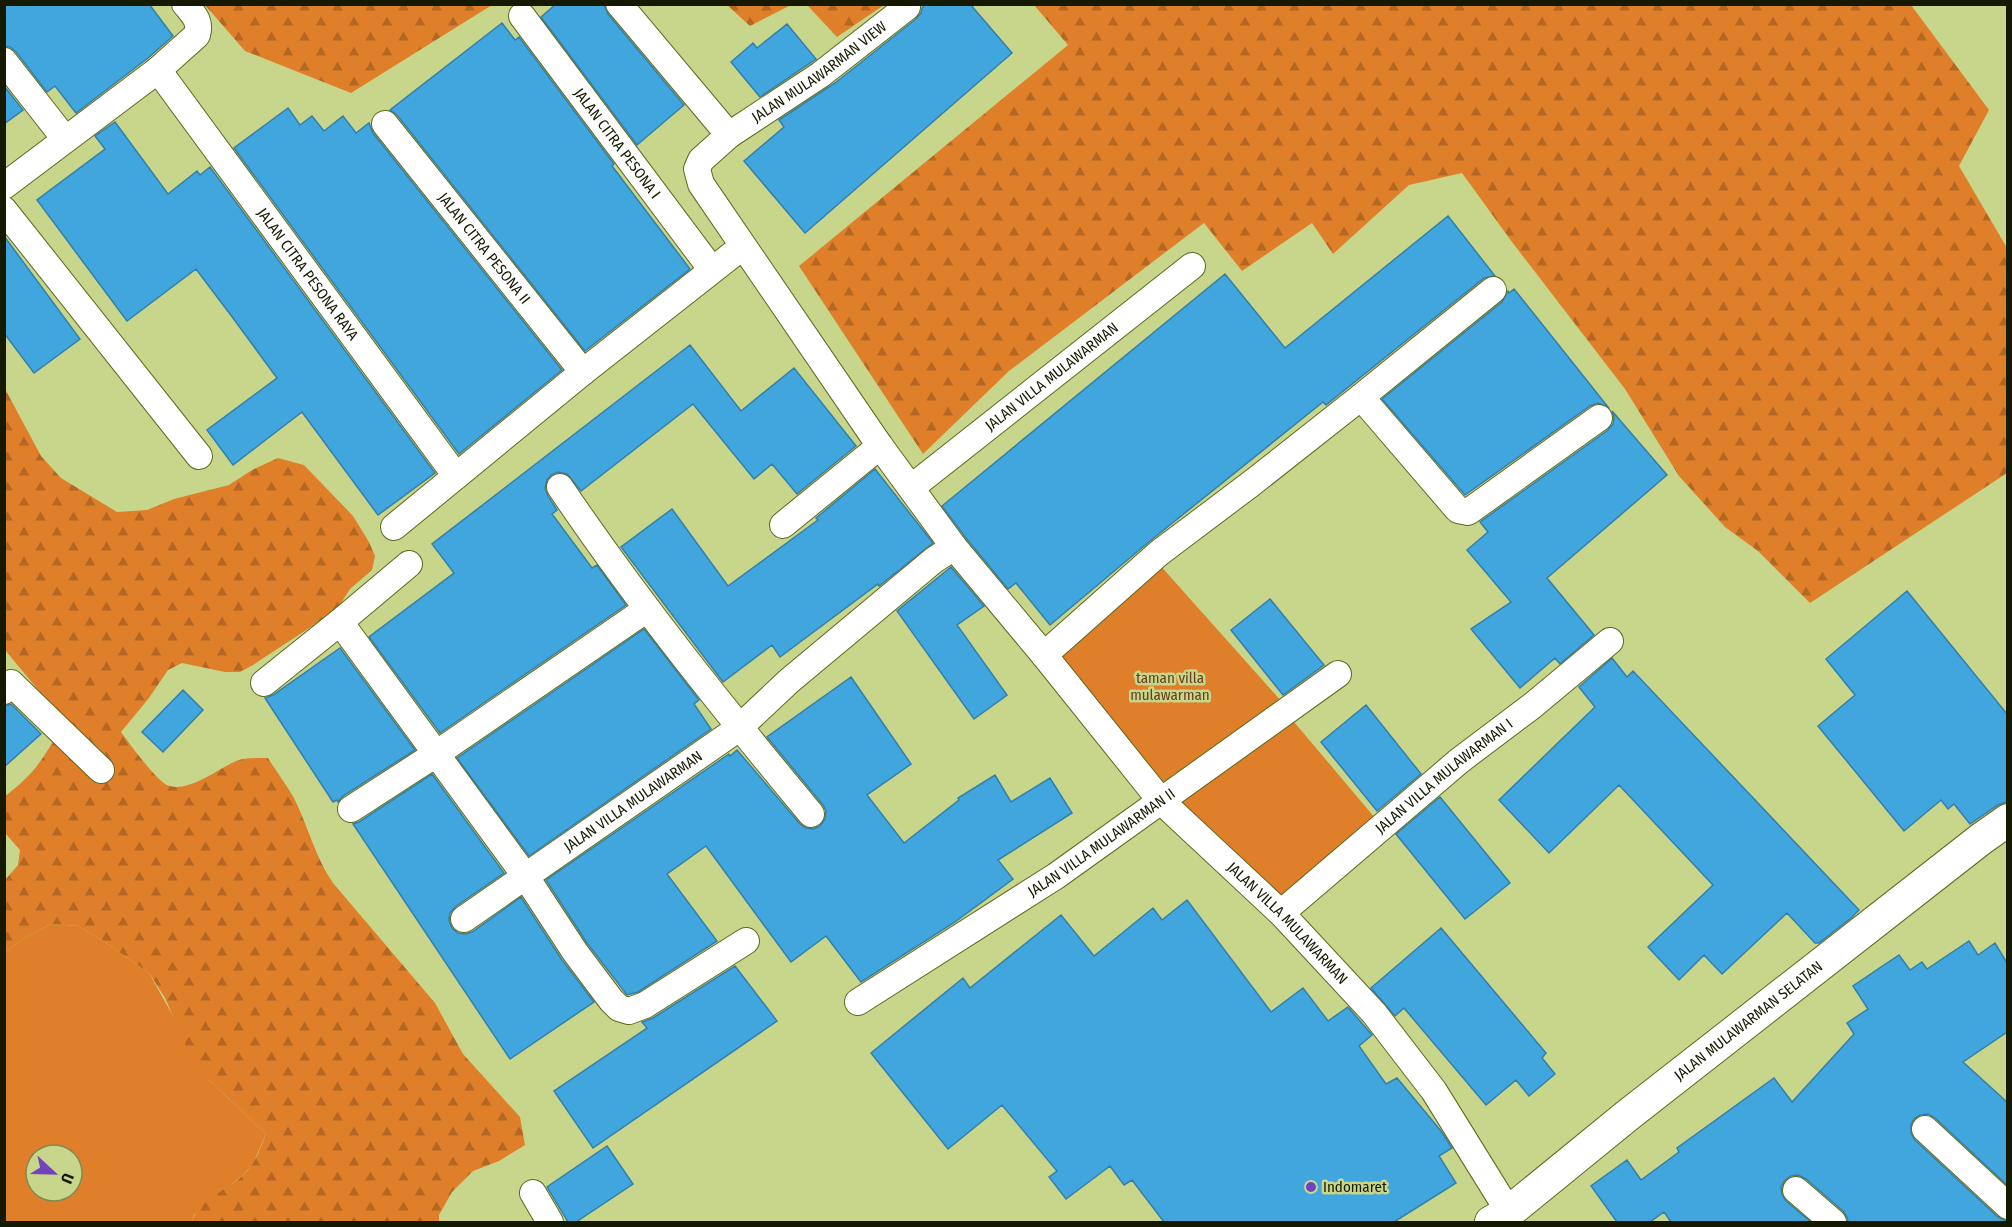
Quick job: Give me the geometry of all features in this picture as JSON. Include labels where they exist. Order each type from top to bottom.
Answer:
[{"type":"street","points":[[4,186],[158,70],[197,35],[200,27],[198,19],[185,4]]},
{"type":"street","points":[[619,4],[729,135]]},
{"type":"street","name":"JALAN MULAWARMAN VIEW","points":[[742,247],[701,184],[697,170],[701,160],[729,135],[820,75],[907,7]]},
{"type":"street","name":"JALAN CITRA PESONA I","points":[[522,16],[712,270]]},
{"type":"street","points":[[4,62],[64,140]]},
{"type":"street","name":"JALAN CITRA PESONA RAYA","points":[[158,70],[456,476]]},
{"type":"street","name":"JALAN CITRA PESONA II","points":[[384,124],[583,372]]},
{"type":"street","points":[[4,210],[199,456]]},
{"type":"street","points":[[394,527],[583,372],[742,247]]},
{"type":"street","name":"JALAN VILLA MULAWARMAN","points":[[742,247],[880,446],[954,547],[1161,801],[1281,913],[1374,1013],[1428,1082],[1500,1217]]},
{"type":"street","name":"JALAN VILLA MULAWARMAN","points":[[912,487],[1192,266]]},
{"type":"street","points":[[1044,655],[1159,553],[1252,483],[1493,290]]},
{"type":"street","points":[[1361,397],[1462,512],[1468,512],[1599,418]]},
{"type":"street","points":[[783,525],[880,446]]},
{"type":"street","points":[[560,487],[646,609],[739,728],[811,814]]},
{"type":"street","name":"JALAN VILLA MULAWARMAN","points":[[464,919],[739,728],[789,681],[934,560],[954,547]]},
{"type":"street","points":[[264,683],[409,564]]},
{"type":"street","points":[[351,808],[436,754],[646,609]]},
{"type":"street","points":[[340,622],[526,877],[575,952],[619,1008],[629,1011],[645,1005],[746,941]]},
{"type":"street","name":"JALAN VILLA MULAWARMAN I","points":[[1281,913],[1459,761],[1532,706],[1610,641]]},
{"type":"street","name":"JALAN VILLA MULAWARMAN II","points":[[858,1002],[1056,876],[1338,674]]},
{"type":"street","points":[[4,691],[11,683],[101,770]]},
{"type":"street","name":"JALAN MULAWARMAN SELATAN","points":[[1500,1217],[2007,820]]},
{"type":"street","points":[[1925,1129],[2007,1206]]},
{"type":"street","points":[[1796,1190],[1833,1222]]},
{"type":"street","points":[[532,1193],[550,1222]]},
{"type":"green space","points":[[205,5],[492,5],[351,93],[245,51]]},
{"type":"green space","points":[[727,5],[791,5],[750,26]]},
{"type":"green space","points":[[807,5],[884,5],[837,37]]},
{"type":"green space","points":[[1034,5],[1911,5],[1989,110],[1959,166],[2007,248],[2007,473],[1810,603],[1758,551],[1725,527],[1679,476],[1625,389],[1462,173],[1409,185],[1333,254],[1312,223],[1242,271],[1204,223],[1009,371],[923,454],[799,266],[1068,45]]},
{"type":"green space","points":[[4,387],[41,456],[61,478],[117,512],[147,510],[174,499],[229,485],[252,470],[278,458],[304,465],[353,516],[369,542],[375,556],[372,570],[350,589],[329,615],[240,672],[225,672],[182,663],[168,670],[121,732],[156,776],[167,785],[175,787],[193,783],[240,760],[268,758],[294,798],[321,863],[333,883],[435,1003],[463,1054],[520,1117],[525,1145],[499,1161],[473,1171],[452,1192],[439,1215],[439,1222],[192,1222],[207,1201],[237,1181],[247,1171],[257,1156],[266,1134],[209,1080],[190,1055],[165,998],[149,973],[103,941],[79,926],[51,924],[24,938],[5,953],[5,880],[18,865],[20,850],[5,833],[5,796],[39,763],[64,721],[5,650]]},
{"type":"green space","name":"taman villa mulawarman","points":[[1158,563],[1283,703],[1163,793],[1052,655]]},
{"type":"green space","points":[[1289,716],[1381,825],[1295,913],[1171,801]]},
{"type":"green space","points":[[51,924],[79,926],[103,941],[149,973],[209,1080],[266,1134],[253,1164],[194,1215],[192,1222],[5,1222],[5,953],[24,938]]},
{"type":"building","points":[[4,4],[149,4],[173,36],[76,113],[55,86],[47,92],[16,52],[4,46]]},
{"type":"building","points":[[556,4],[604,4],[608,14],[684,105],[637,145],[541,17]]},
{"type":"building","points":[[925,4],[970,4],[1012,53],[805,233],[744,161],[784,127],[779,120],[835,83],[916,19]]},
{"type":"building","points":[[502,23],[515,40],[519,37],[690,269],[585,351],[397,115],[390,110]]},
{"type":"building","points":[[787,24],[816,59],[760,97],[731,62],[753,43],[757,48]]},
{"type":"building","points":[[4,86],[23,110],[4,124]]},
{"type":"building","points":[[288,108],[300,125],[312,116],[324,131],[343,116],[356,133],[369,123],[373,133],[562,370],[459,454],[234,148]]},
{"type":"building","points":[[115,122],[168,194],[197,171],[200,175],[210,167],[435,473],[378,515],[302,412],[233,465],[207,430],[277,378],[233,318],[196,269],[127,321],[37,200],[105,149],[95,136]]},
{"type":"building","points":[[1448,216],[1495,276],[1484,278],[1326,405],[1323,402],[1050,625],[1016,583],[1008,589],[942,506],[1225,274],[1285,348]]},
{"type":"building","points":[[4,236],[80,339],[34,373],[4,333]]},
{"type":"building","points":[[1514,289],[1608,407],[1598,403],[1590,406],[1465,495],[1382,399],[1502,302],[1508,291],[1509,293]]},
{"type":"building","points":[[690,345],[741,411],[794,368],[856,446],[797,494],[772,464],[754,479],[693,404],[581,491],[567,474],[558,472],[551,475],[545,488],[557,510],[552,514],[592,568],[597,565],[626,605],[440,733],[369,637],[454,573],[432,544]]},
{"type":"building","points":[[1612,411],[1667,475],[1547,578],[1594,635],[1560,664],[1555,658],[1520,688],[1471,629],[1511,602],[1467,550],[1488,532],[1480,522],[1608,430],[1613,424]]},
{"type":"building","points":[[875,469],[933,543],[879,586],[878,584],[780,657],[772,645],[723,682],[621,547],[672,509],[728,586],[818,520],[816,518]]},
{"type":"building","points":[[951,567],[984,606],[957,625],[1007,695],[974,719],[897,611]]},
{"type":"building","points":[[1907,591],[2007,714],[2007,802],[1998,805],[1970,824],[1954,804],[1948,809],[1941,800],[1904,831],[1818,726],[1855,695],[1826,659]]},
{"type":"building","points":[[1270,599],[1324,665],[1283,695],[1231,630]]},
{"type":"building","points":[[644,629],[699,700],[694,704],[711,729],[529,856],[457,758]]},
{"type":"building","points":[[340,648],[415,750],[343,796],[338,802],[337,800],[333,802],[265,698],[273,695]]},
{"type":"building","points":[[1612,658],[1627,677],[1633,671],[1859,910],[1851,918],[1819,943],[1815,943],[1787,913],[1722,974],[1704,955],[1679,980],[1648,947],[1713,885],[1619,785],[1549,853],[1499,800],[1595,707],[1579,687]]},
{"type":"building","points":[[851,677],[911,764],[867,795],[904,843],[959,800],[958,798],[995,775],[1011,802],[1050,778],[1072,813],[998,860],[1013,879],[955,922],[861,982],[826,936],[791,962],[706,846],[667,874],[717,941],[638,992],[627,995],[587,943],[546,880],[737,750],[800,824],[813,829],[820,826],[825,819],[826,811],[823,805],[767,737]]},
{"type":"building","points":[[183,690],[203,710],[163,752],[142,732]]},
{"type":"building","points":[[11,704],[41,734],[4,767],[4,706]]},
{"type":"building","points":[[1366,705],[1421,774],[1377,811],[1321,742]]},
{"type":"building","points":[[432,774],[504,873],[455,907],[450,913],[449,920],[452,928],[458,933],[472,932],[521,897],[562,960],[594,1002],[510,1059],[353,824]]},
{"type":"building","points":[[1440,797],[1510,883],[1465,919],[1396,834]]},
{"type":"building","points":[[1187,900],[1271,1012],[1303,988],[1328,1021],[1348,1007],[1372,1035],[1359,1046],[1386,1084],[1397,1078],[1441,1131],[1452,1148],[1439,1156],[1456,1183],[1394,1222],[1164,1222],[1132,1180],[1124,1185],[1110,1166],[1066,1199],[1049,1177],[1057,1171],[1002,1105],[948,1149],[871,1053],[963,978],[970,988],[1061,915],[1094,956],[1153,908],[1162,920]]},
{"type":"building","points":[[1441,928],[1546,1053],[1542,1058],[1555,1074],[1529,1096],[1516,1080],[1486,1105],[1404,1008],[1395,1016],[1371,988]]},
{"type":"building","points":[[1969,941],[1978,955],[1995,943],[2007,963],[2007,1032],[1963,1062],[2007,1102],[2007,1185],[1928,1114],[1914,1119],[1911,1133],[1915,1140],[1998,1217],[2007,1222],[1848,1222],[1843,1211],[1806,1179],[1798,1175],[1785,1180],[1781,1187],[1782,1194],[1786,1201],[1811,1222],[1671,1222],[1664,1212],[1650,1222],[1617,1222],[1591,1186],[1627,1160],[1641,1180],[1679,1152],[1677,1148],[1774,1078],[1792,1102],[1854,1034],[1847,1023],[1868,1009],[1853,986],[1899,955],[1910,970],[1922,962],[1927,969]]},
{"type":"building","points":[[735,966],[777,1021],[593,1148],[554,1091],[647,1028],[642,1022],[653,1018]]},
{"type":"building","points":[[607,1146],[633,1184],[576,1222],[568,1222],[547,1187]]},
{"type":"place","name":"Indomaret","points":[[1311,1187]]}]
